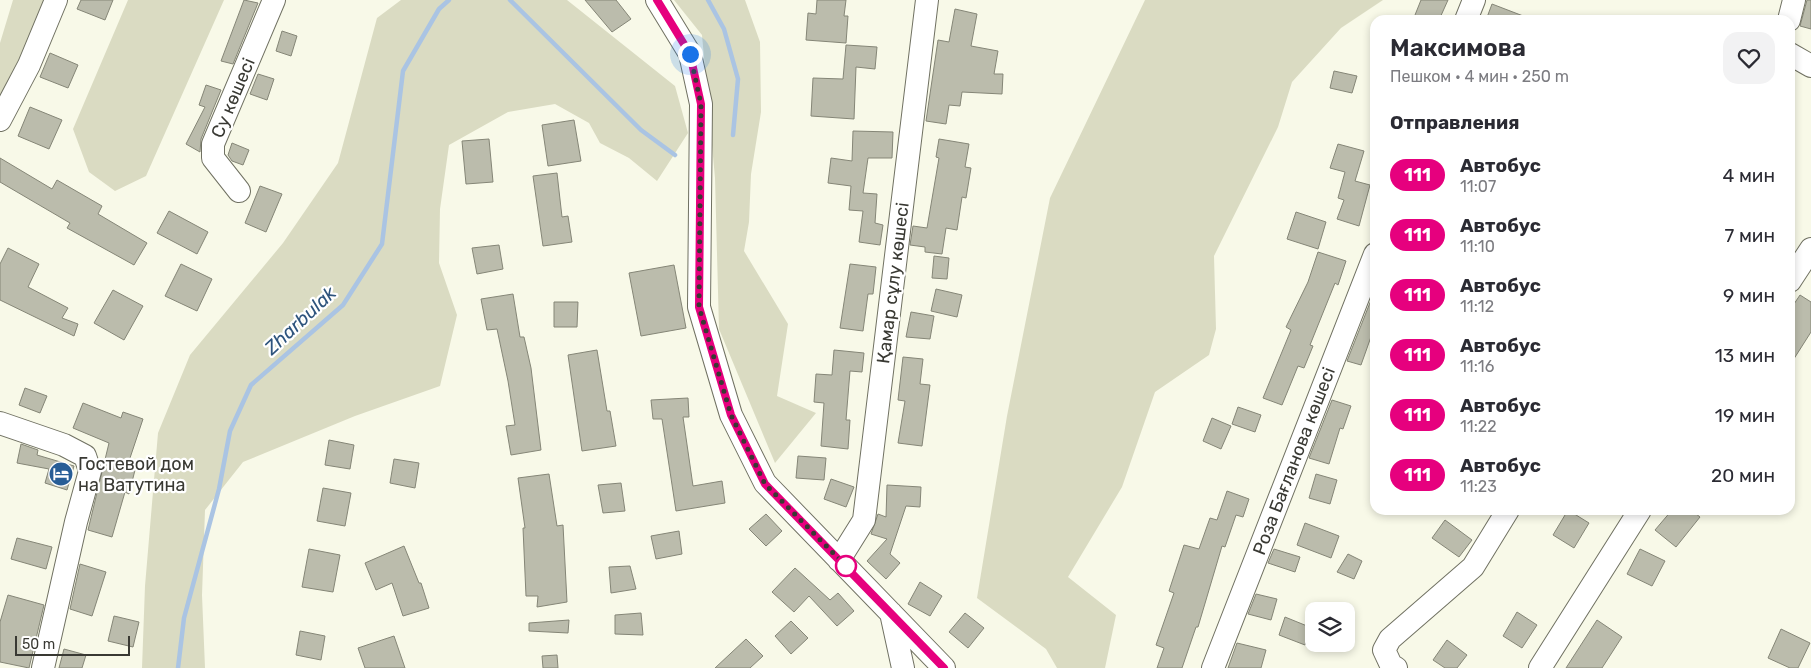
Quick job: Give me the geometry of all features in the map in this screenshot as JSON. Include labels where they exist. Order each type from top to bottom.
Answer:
[{"type":"street","points":[[0,120],[29,64],[56,0]]},
{"type":"street","name":"Су көшесі","points":[[238,191],[213,158],[212,144],[274,0]]},
{"type":"street","points":[[657,0],[690,54],[701,104],[699,307],[731,415],[765,484],[944,668]]},
{"type":"street","name":"Қамар сұлу көшесі","points":[[839,560],[864,520],[928,0]]},
{"type":"street","points":[[1468,15],[1474,0]]},
{"type":"street","points":[[1790,15],[1794,0]]},
{"type":"street","points":[[1795,57],[1811,66]]},
{"type":"street","points":[[1795,273],[1811,249]]},
{"type":"street","name":"Роза Бағланова көшесі","points":[[1213,668],[1370,267]]},
{"type":"street","points":[[0,423],[64,445],[84,456],[90,471],[76,522],[43,668]]},
{"type":"street","points":[[1396,668],[1391,665],[1384,650],[1390,639],[1472,567],[1505,515]]},
{"type":"street","points":[[1540,668],[1637,515]]},
{"type":"street","points":[[891,612],[903,668]]},
{"type":"green space","points":[[13,0],[49,0],[0,106],[0,43]]},
{"type":"green space","points":[[128,0],[224,0],[146,176],[115,191],[89,172],[73,129]]},
{"type":"green space","points":[[401,0],[567,0],[675,86],[688,133],[657,181],[629,158],[600,143],[589,123],[555,104],[508,112],[449,145],[440,209],[439,263],[457,315],[440,386],[355,416],[243,462],[205,510],[202,595],[205,668],[142,668],[145,586],[158,433],[190,355],[283,243],[338,163],[377,18]]},
{"type":"green space","points":[[674,0],[745,0],[760,42],[761,112],[751,174],[749,222],[744,251],[788,324],[777,396],[816,413],[775,463],[719,329],[715,178],[702,35]]},
{"type":"green space","points":[[1145,0],[1383,0],[1341,28],[1292,82],[1278,127],[1214,256],[1216,329],[1209,355],[1155,392],[1122,487],[1068,577],[1116,615],[1105,668],[1057,668],[1046,649],[977,598],[1007,416],[1050,198]]},
{"type":"building","points":[[81,0],[113,0],[105,20],[77,9]]},
{"type":"building","points":[[244,0],[258,3],[233,64],[221,61]]},
{"type":"building","points":[[585,0],[616,0],[631,19],[612,32]]},
{"type":"building","points":[[817,0],[846,0],[844,16],[848,16],[846,43],[806,40],[808,13],[816,14]]},
{"type":"building","points":[[1421,0],[1448,0],[1441,15],[1415,15]]},
{"type":"building","points":[[1807,0],[1811,0],[1811,29],[1800,26]]},
{"type":"building","points":[[1492,4],[1521,15],[1488,15]]},
{"type":"building","points":[[955,9],[977,14],[971,46],[998,51],[994,74],[1003,74],[1002,94],[962,92],[960,106],[949,105],[946,124],[926,121],[938,40],[949,42]]},
{"type":"building","points":[[282,31],[297,36],[291,56],[276,51]]},
{"type":"building","points":[[846,45],[877,47],[875,69],[856,67],[854,119],[811,116],[813,78],[843,79]]},
{"type":"building","points":[[50,53],[78,65],[68,88],[40,77]]},
{"type":"building","points":[[1334,71],[1357,76],[1352,93],[1330,88]]},
{"type":"building","points":[[258,74],[274,79],[267,100],[250,94]]},
{"type":"building","points":[[206,85],[221,90],[201,139],[200,152],[186,144],[205,107],[199,105]]},
{"type":"building","points":[[30,107],[62,120],[49,149],[18,136]]},
{"type":"building","points":[[574,120],[581,161],[548,166],[542,125]]},
{"type":"building","points":[[853,131],[893,132],[892,158],[868,158],[863,193],[877,194],[875,223],[883,225],[880,245],[859,242],[863,211],[849,210],[851,186],[828,183],[831,158],[852,161]]},
{"type":"building","points":[[489,139],[493,182],[466,184],[462,141]]},
{"type":"building","points":[[939,139],[969,144],[965,167],[971,168],[966,198],[962,197],[957,230],[946,228],[942,254],[925,252],[925,247],[910,245],[913,226],[927,228],[939,158],[936,157]]},
{"type":"building","points":[[232,143],[249,150],[243,165],[232,161],[228,155]]},
{"type":"building","points":[[1338,144],[1364,151],[1355,181],[1370,185],[1359,226],[1337,219],[1344,200],[1338,198],[1345,172],[1330,168]]},
{"type":"building","points":[[0,158],[52,189],[57,180],[102,206],[98,214],[147,243],[134,265],[67,228],[70,223],[0,182]]},
{"type":"building","points":[[557,173],[562,217],[568,216],[572,242],[543,246],[533,176]]},
{"type":"building","points":[[260,186],[282,194],[266,232],[245,223]]},
{"type":"building","points":[[169,211],[208,232],[197,254],[157,233]]},
{"type":"building","points":[[1296,212],[1326,222],[1318,249],[1287,239]]},
{"type":"building","points":[[499,245],[503,269],[477,274],[472,248]]},
{"type":"building","points":[[8,248],[39,264],[28,287],[68,308],[62,318],[78,324],[74,336],[0,300],[0,264]]},
{"type":"building","points":[[1318,252],[1346,261],[1338,285],[1335,283],[1310,345],[1313,346],[1304,368],[1298,366],[1282,405],[1263,398],[1291,330],[1286,327],[1308,282]]},
{"type":"building","points":[[934,256],[949,258],[947,279],[932,278]]},
{"type":"building","points":[[181,264],[212,279],[197,311],[165,296]]},
{"type":"building","points":[[850,264],[876,267],[873,294],[868,294],[863,331],[840,328]]},
{"type":"building","points":[[674,265],[686,328],[641,336],[629,273]]},
{"type":"building","points":[[936,289],[962,295],[957,317],[931,311]]},
{"type":"building","points":[[113,290],[143,306],[124,340],[94,323]]},
{"type":"building","points":[[513,294],[520,337],[524,337],[531,368],[541,450],[511,455],[506,426],[515,425],[508,381],[497,329],[487,330],[481,299]]},
{"type":"building","points":[[1800,295],[1811,302],[1811,332],[1795,357],[1795,302]]},
{"type":"building","points":[[554,302],[578,302],[577,327],[554,327]]},
{"type":"building","points":[[1370,303],[1370,340],[1361,365],[1347,361]]},
{"type":"building","points":[[911,312],[934,316],[930,339],[906,337]]},
{"type":"building","points":[[597,350],[607,411],[610,411],[616,446],[582,451],[568,355]]},
{"type":"building","points":[[834,350],[864,353],[862,372],[850,371],[846,420],[850,420],[848,449],[821,446],[824,403],[814,402],[816,374],[832,375]]},
{"type":"building","points":[[903,357],[923,359],[920,384],[930,385],[922,446],[898,443],[905,401],[898,400]]},
{"type":"building","points":[[25,388],[47,396],[40,413],[19,405]]},
{"type":"building","points":[[688,398],[689,417],[683,417],[693,486],[722,481],[725,503],[676,511],[662,419],[653,419],[651,400]]},
{"type":"building","points":[[1332,400],[1351,406],[1343,429],[1340,428],[1329,464],[1309,458]]},
{"type":"building","points":[[83,403],[121,418],[123,412],[143,419],[128,464],[136,466],[129,494],[125,492],[112,537],[88,530],[109,443],[73,428]]},
{"type":"building","points":[[1238,407],[1261,415],[1255,432],[1232,424]]},
{"type":"building","points":[[1212,418],[1231,426],[1221,449],[1203,441]]},
{"type":"building","points":[[329,440],[354,445],[350,469],[325,465]]},
{"type":"building","points":[[21,444],[38,450],[37,455],[74,466],[67,490],[45,483],[49,469],[17,463]]},
{"type":"building","points":[[798,456],[826,458],[824,480],[796,478]]},
{"type":"building","points":[[394,459],[419,463],[415,488],[390,483]]},
{"type":"building","points":[[549,474],[557,526],[563,525],[567,602],[537,607],[538,596],[526,596],[523,528],[525,528],[518,478]]},
{"type":"building","points":[[1316,474],[1337,480],[1330,504],[1309,498]]},
{"type":"building","points":[[831,479],[854,487],[846,507],[824,499]]},
{"type":"building","points":[[621,483],[625,511],[603,513],[598,485]]},
{"type":"building","points":[[887,485],[921,487],[920,507],[906,506],[890,554],[900,563],[886,579],[867,561],[887,539],[871,534],[878,514],[886,517]]},
{"type":"building","points":[[323,488],[351,493],[345,526],[317,521]]},
{"type":"building","points":[[1227,491],[1249,499],[1243,517],[1236,515],[1225,547],[1222,546],[1198,627],[1196,627],[1182,668],[1157,668],[1164,648],[1156,645],[1174,593],[1169,591],[1184,545],[1199,549],[1210,518],[1217,520]]},
{"type":"building","points":[[766,514],[782,531],[766,546],[749,529]]},
{"type":"building","points":[[1565,515],[1576,515],[1589,523],[1574,548],[1553,535]]},
{"type":"building","points":[[1668,515],[1697,515],[1700,517],[1676,547],[1655,530]]},
{"type":"building","points":[[1445,520],[1472,540],[1459,557],[1432,538]]},
{"type":"building","points":[[1305,523],[1339,536],[1331,558],[1297,545]]},
{"type":"building","points":[[679,531],[682,554],[656,559],[651,536]]},
{"type":"building","points":[[17,538],[52,547],[46,569],[11,559]]},
{"type":"building","points":[[404,546],[419,583],[421,583],[429,608],[403,616],[392,583],[376,590],[365,563]]},
{"type":"building","points":[[309,549],[340,555],[333,592],[302,587]]},
{"type":"building","points":[[1274,549],[1300,557],[1295,572],[1268,563]]},
{"type":"building","points":[[1640,549],[1665,561],[1652,586],[1627,574]]},
{"type":"building","points":[[1348,554],[1362,561],[1354,579],[1337,572]]},
{"type":"building","points":[[80,564],[106,572],[92,616],[70,609]]},
{"type":"building","points":[[630,566],[636,589],[611,593],[609,567]]},
{"type":"building","points":[[795,568],[830,600],[838,593],[854,611],[837,626],[809,596],[794,612],[772,592]]},
{"type":"building","points":[[920,582],[942,596],[930,616],[908,604]]},
{"type":"building","points":[[1256,594],[1277,599],[1271,620],[1248,614]]},
{"type":"building","points":[[8,595],[44,605],[29,668],[0,662],[0,622]]},
{"type":"building","points":[[1517,612],[1537,625],[1522,648],[1503,636]]},
{"type":"building","points":[[641,613],[643,635],[615,634],[615,615]]},
{"type":"building","points":[[965,613],[984,628],[968,648],[949,632]]},
{"type":"building","points":[[114,616],[139,622],[133,647],[108,641]]},
{"type":"building","points":[[1285,617],[1305,625],[1305,645],[1279,635]]},
{"type":"building","points":[[569,620],[568,633],[529,631],[529,623]]},
{"type":"building","points":[[1597,620],[1622,637],[1602,668],[1566,668]]},
{"type":"building","points":[[791,621],[808,638],[791,654],[775,636]]},
{"type":"building","points":[[1781,629],[1810,643],[1798,668],[1790,668],[1768,658]]},
{"type":"building","points":[[300,631],[325,636],[321,660],[296,655]]},
{"type":"building","points":[[394,636],[405,668],[365,668],[358,648]]},
{"type":"building","points":[[746,639],[763,656],[750,668],[715,668]]},
{"type":"building","points":[[1447,640],[1467,655],[1457,668],[1445,668],[1433,660]]},
{"type":"building","points":[[1237,643],[1266,650],[1261,668],[1228,668]]},
{"type":"building","points":[[64,649],[86,655],[82,668],[59,668]]},
{"type":"building","points":[[557,655],[558,668],[543,668],[542,656]]},
{"type":"waterway","name":"Zharbulak","points":[[178,668],[184,618],[219,489],[230,431],[251,385],[343,305],[382,244],[403,71],[439,9],[449,0]]},
{"type":"waterway","name":"Zharbulak","points":[[510,0],[641,130],[675,155]]},
{"type":"waterway","name":"Zharbulak","points":[[708,0],[724,29],[738,79],[733,135]]},
{"type":"bus line","name":"111","points":[[657,0],[690,54],[701,104],[699,307],[731,415],[765,484],[944,668]]},
{"type":"place","name":"Гостевой дом на Ватутина","points":[[61,474]]},
{"type":"route","points":[[690,54],[701,104],[699,307],[731,415],[765,484],[848,568],[846,566]]}]
